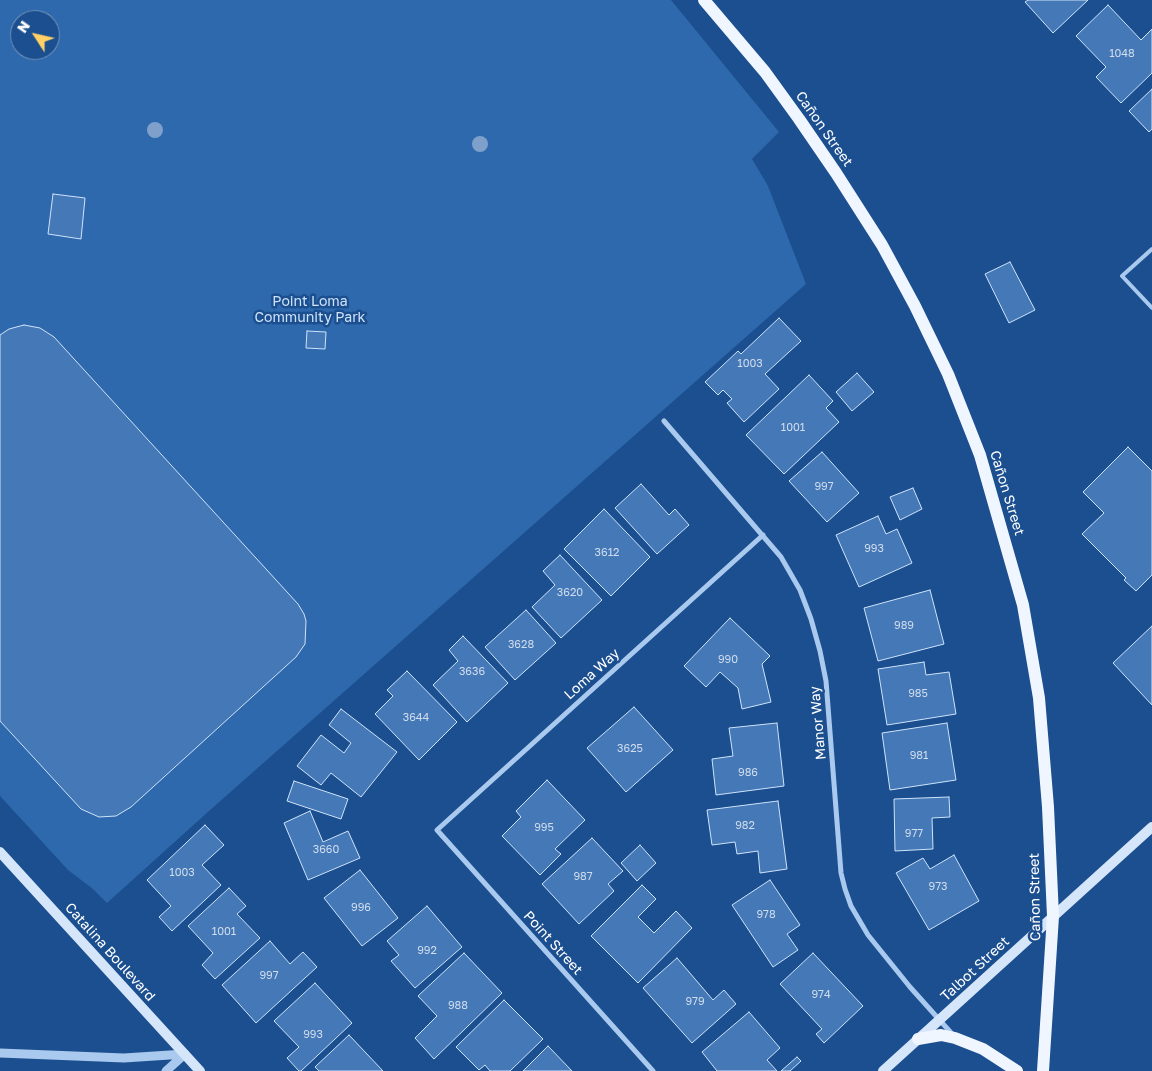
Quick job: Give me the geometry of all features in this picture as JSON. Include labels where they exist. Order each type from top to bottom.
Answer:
[{"type":"main road","name":"Cañon Street","points":[[704,0],[765,72],[836,173],[882,245],[915,306],[948,374],[980,455],[1023,606],[1038,698],[1048,807],[1053,916],[1043,1071]]},
{"type":"main road","name":"Talbot Street","points":[[883,1071],[1152,827]]},
{"type":"main road","name":"Catalina Boulevard","points":[[0,852],[200,1071]]},
{"type":"main road","points":[[918,1039],[942,1035],[955,1038],[983,1049],[1017,1071]]},
{"type":"street","name":"Manor Way","points":[[664,421],[781,557],[800,590],[811,619],[826,681],[841,873],[845,889],[851,906],[868,935],[955,1038]]},
{"type":"street","name":"Loma Way","points":[[436,830],[763,535]]},
{"type":"street","name":"Point Street","points":[[436,830],[653,1071]]},
{"type":"street","points":[[0,1053],[124,1058],[185,1054]]},
{"type":"street","points":[[166,1071],[185,1054]]},
{"type":"lane","points":[[1152,249],[1122,276],[1152,308]]},
{"type":"green space","name":"Point Loma Community Park","points":[[0,0],[671,0],[779,132],[752,159],[768,186],[806,284],[107,903],[93,889],[68,870],[0,796]]},
{"type":"building","points":[[1028,0],[1088,0],[1053,33],[1025,2]]},
{"type":"building","points":[[1108,5],[1141,40],[1152,29],[1152,73],[1121,103],[1096,77],[1106,67],[1076,36]]},
{"type":"building","points":[[1152,89],[1152,129],[1149,132],[1129,111]]},
{"type":"building","points":[[53,194],[85,198],[81,239],[48,234]]},
{"type":"building","points":[[1010,262],[1035,310],[1009,323],[985,274]]},
{"type":"building","points":[[779,318],[801,341],[765,374],[779,389],[744,422],[727,403],[732,399],[723,390],[718,395],[705,382],[738,351],[741,354]]},
{"type":"building","points":[[24,325],[40,328],[54,337],[298,604],[306,621],[305,644],[296,657],[131,807],[116,816],[99,817],[81,809],[0,721],[0,335],[9,329]]},
{"type":"building","points":[[307,331],[326,332],[325,349],[306,348]]},
{"type":"building","points":[[857,373],[874,392],[852,411],[836,392]]},
{"type":"building","points":[[809,375],[833,401],[826,408],[839,422],[784,474],[746,435]]},
{"type":"building","points":[[1128,447],[1152,471],[1152,575],[1136,591],[1124,580],[1126,578],[1082,534],[1104,513],[1083,492]]},
{"type":"building","points":[[822,452],[859,493],[827,522],[789,481]]},
{"type":"building","points":[[641,484],[669,515],[675,509],[689,525],[657,554],[615,508]]},
{"type":"building","points":[[913,488],[922,509],[900,520],[890,497]]},
{"type":"building","points":[[604,509],[650,557],[611,596],[564,549]]},
{"type":"building","points":[[878,516],[886,534],[897,529],[912,563],[859,587],[836,535]]},
{"type":"building","points":[[560,555],[602,600],[561,638],[532,607],[555,585],[543,571]]},
{"type":"building","points":[[930,590],[944,644],[878,661],[864,608]]},
{"type":"building","points":[[526,610],[556,643],[515,680],[485,647]]},
{"type":"building","points":[[730,618],[770,656],[762,664],[771,702],[742,709],[738,688],[720,672],[706,687],[684,666]]},
{"type":"building","points":[[1152,626],[1152,705],[1113,663]]},
{"type":"building","points":[[463,636],[508,683],[467,722],[433,685],[458,661],[449,650]]},
{"type":"building","points":[[924,662],[926,675],[949,672],[956,714],[887,725],[878,669]]},
{"type":"building","points":[[407,671],[457,722],[419,760],[375,714],[393,696],[387,690]]},
{"type":"building","points":[[634,707],[673,750],[626,792],[587,748]]},
{"type":"building","points":[[341,709],[397,752],[361,797],[331,773],[321,785],[297,766],[321,735],[344,753],[351,743],[329,725]]},
{"type":"building","points":[[777,723],[784,786],[716,795],[712,759],[733,756],[729,728]]},
{"type":"building","points":[[947,723],[956,780],[890,790],[882,733]]},
{"type":"building","points":[[547,780],[585,820],[555,849],[561,854],[540,875],[502,836],[521,817],[516,811]]},
{"type":"building","points":[[294,781],[348,799],[341,819],[287,801]]},
{"type":"building","points":[[949,797],[950,817],[932,818],[933,849],[895,851],[894,799]]},
{"type":"building","points":[[778,801],[787,869],[760,873],[758,851],[737,854],[735,842],[712,845],[707,810]]},
{"type":"building","points":[[310,811],[323,842],[348,831],[360,858],[308,880],[284,823]]},
{"type":"building","points":[[205,825],[224,845],[202,865],[221,885],[172,931],[159,917],[171,906],[147,880]]},
{"type":"building","points":[[592,838],[623,871],[608,884],[614,891],[579,924],[542,884]]},
{"type":"building","points":[[640,845],[656,863],[637,881],[621,863]]},
{"type":"building","points":[[954,855],[979,901],[929,930],[896,873],[923,858],[930,869]]},
{"type":"building","points":[[360,870],[398,918],[362,946],[324,898]]},
{"type":"building","points":[[770,880],[800,925],[787,934],[798,950],[773,967],[732,905]]},
{"type":"building","points":[[642,885],[656,899],[638,917],[654,933],[676,911],[692,928],[638,983],[591,936]]},
{"type":"building","points":[[229,888],[246,906],[237,914],[260,938],[215,979],[202,965],[213,953],[188,926]]},
{"type":"building","points":[[427,906],[462,947],[415,988],[391,961],[399,955],[387,941]]},
{"type":"building","points":[[270,941],[290,964],[303,952],[317,967],[256,1023],[222,985]]},
{"type":"building","points":[[464,953],[502,993],[434,1059],[415,1038],[437,1016],[418,996]]},
{"type":"building","points":[[813,953],[863,1006],[824,1043],[816,1034],[822,1029],[780,984]]},
{"type":"building","points":[[677,958],[713,1000],[724,990],[736,1004],[692,1043],[643,988]]},
{"type":"building","points":[[315,983],[352,1023],[299,1071],[287,1058],[299,1047],[274,1021]]},
{"type":"building","points":[[504,1000],[543,1039],[510,1071],[490,1071],[485,1065],[479,1070],[456,1047]]},
{"type":"building","points":[[749,1012],[780,1048],[767,1060],[777,1071],[717,1071],[702,1052]]},
{"type":"building","points":[[349,1035],[383,1071],[319,1071],[315,1067]]},
{"type":"building","points":[[548,1046],[572,1071],[523,1071]]},
{"type":"building","points":[[797,1057],[801,1061],[790,1071],[781,1071]]}]
